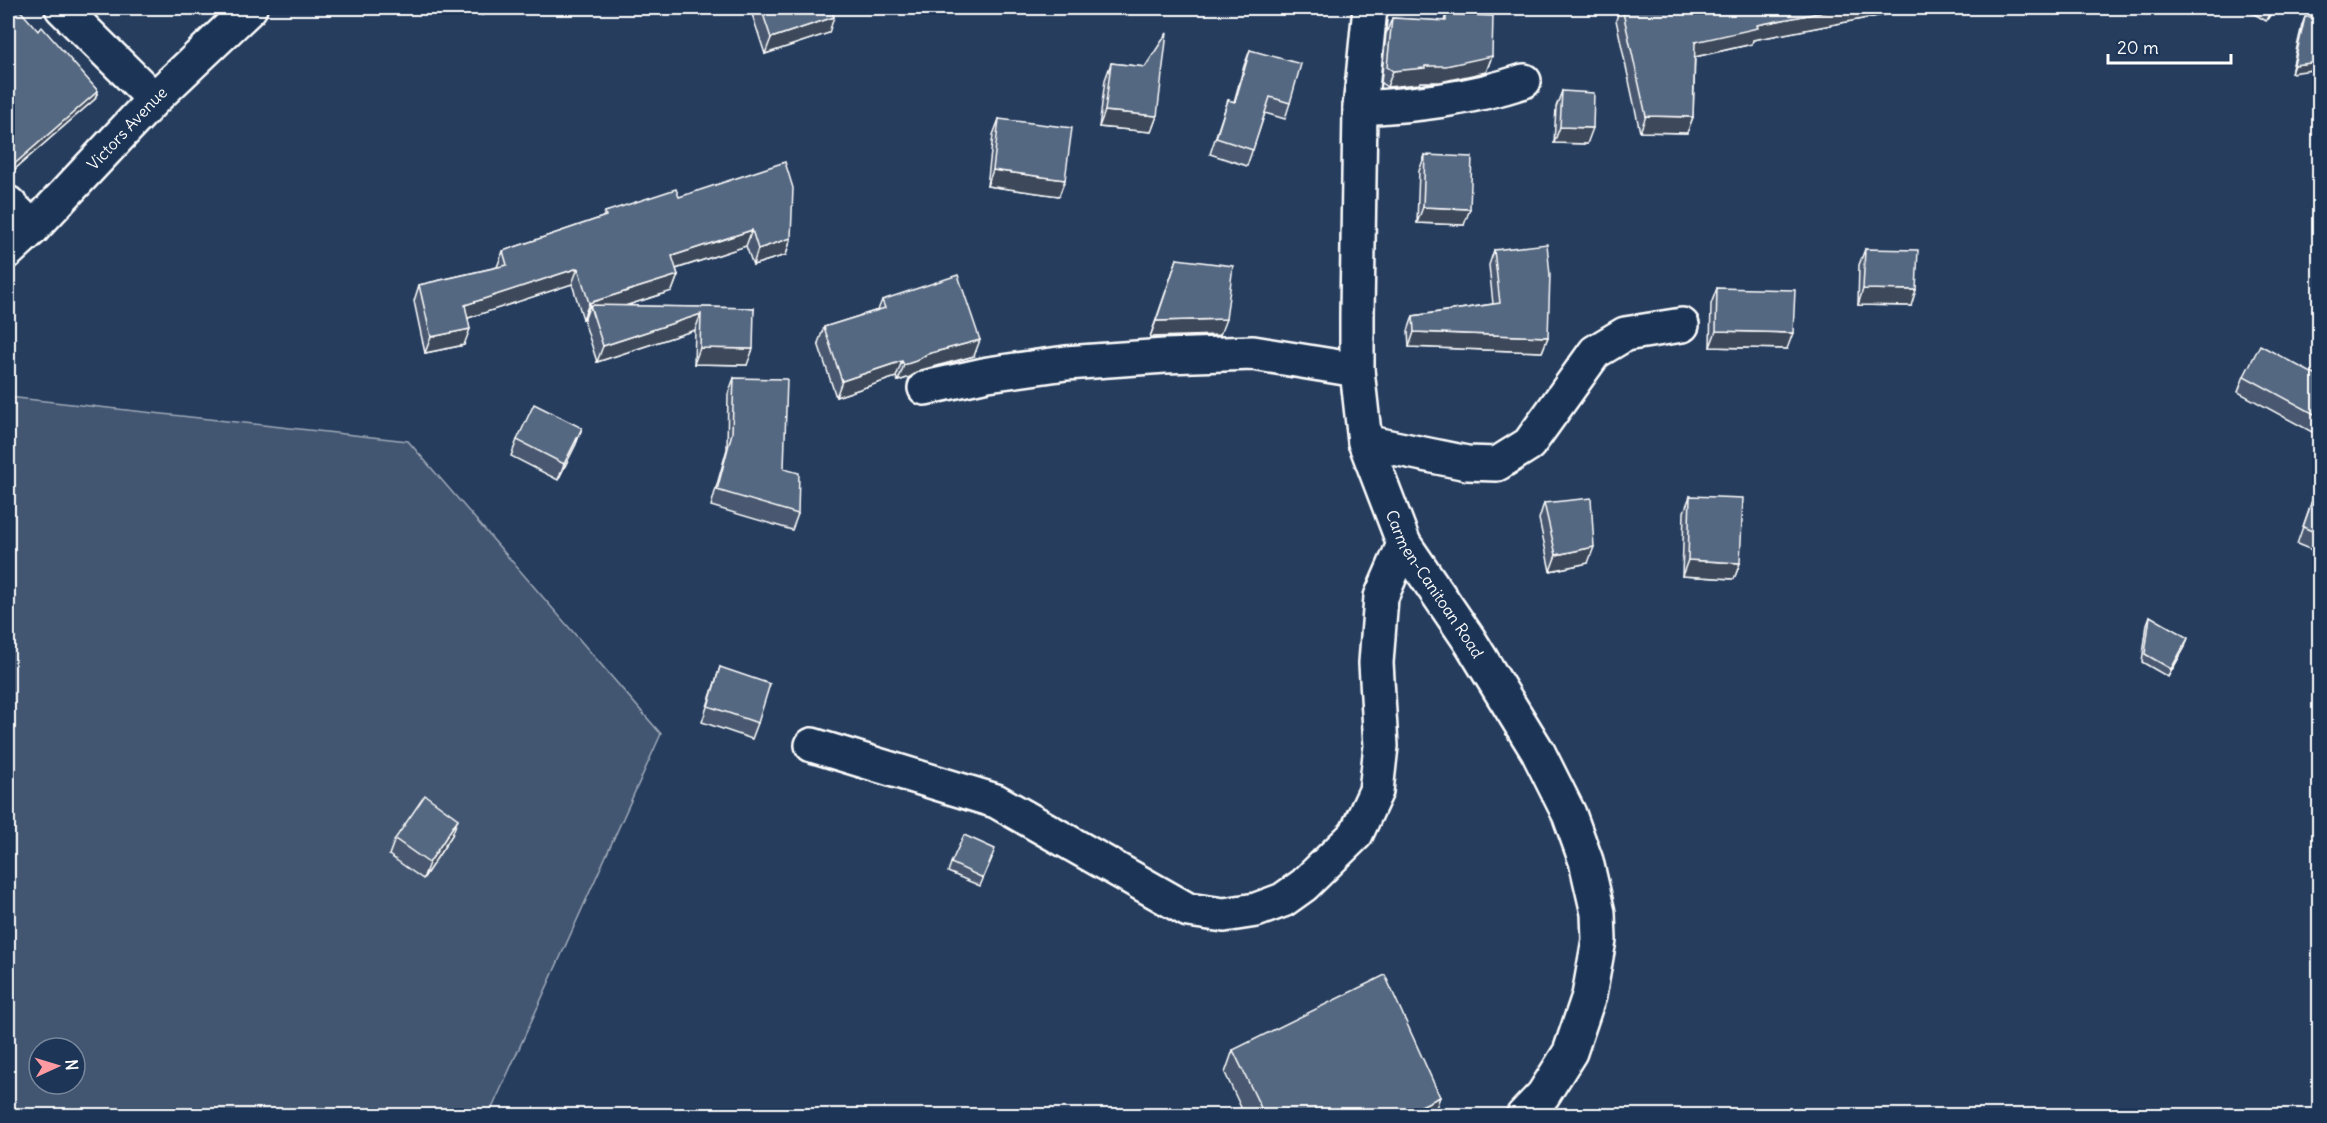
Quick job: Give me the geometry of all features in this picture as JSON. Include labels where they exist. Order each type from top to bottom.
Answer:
[{"type":"street","points":[[62,8],[154,99]]},
{"type":"street","name":"Victors Avenue","points":[[8,251],[33,228],[154,99],[250,8]]},
{"type":"street","name":"Carmen-Canitoan Road","points":[[1370,8],[1360,108],[1357,370],[1365,442],[1404,544],[1470,641],[1538,752],[1569,814],[1583,851],[1598,913],[1599,940],[1589,996],[1570,1052],[1543,1095],[1523,1116]]},
{"type":"street","points":[[1360,108],[1421,105],[1488,93],[1524,81]]},
{"type":"street","points":[[8,203],[33,228]]},
{"type":"street","points":[[1365,442],[1467,463],[1497,464],[1529,444],[1595,352],[1625,334],[1682,325]]},
{"type":"street","points":[[925,388],[988,374],[1066,363],[1165,356],[1253,353],[1357,370]]},
{"type":"street","points":[[812,745],[996,801],[1188,910],[1224,915],[1256,910],[1283,900],[1304,885],[1349,842],[1356,834],[1376,791],[1381,746],[1376,663],[1381,597],[1404,544]]},
{"type":"shaded area","points":[[8,397],[408,441],[661,734],[489,1115],[8,1116]]},
{"type":"building","points":[[8,8],[18,8],[38,31],[42,27],[98,91],[11,167],[8,163]]},
{"type":"building","points":[[761,8],[831,8],[834,17],[771,38]]},
{"type":"building","points":[[1622,8],[1844,8],[1757,25],[1758,28],[1695,42],[1693,117],[1646,116]]},
{"type":"building","points":[[1446,14],[1493,16],[1492,56],[1446,66],[1425,66],[1425,68],[1393,71],[1387,67],[1392,18],[1446,21]]},
{"type":"building","points":[[2305,17],[2319,17],[2319,62],[2294,65]]},
{"type":"building","points":[[1167,33],[1157,116],[1105,111],[1111,63],[1145,67]]},
{"type":"building","points":[[1250,50],[1301,64],[1290,103],[1270,97],[1253,150],[1216,138],[1228,100],[1235,102]]},
{"type":"building","points":[[1562,91],[1594,93],[1593,128],[1560,127]]},
{"type":"building","points":[[999,119],[1072,128],[1065,180],[993,170]]},
{"type":"building","points":[[1425,155],[1472,157],[1470,209],[1423,207]]},
{"type":"building","points":[[785,162],[793,188],[791,238],[758,249],[752,230],[672,256],[678,275],[589,303],[578,268],[465,305],[470,329],[431,337],[419,285],[507,265],[503,251],[606,216],[605,212],[676,189],[679,197]]},
{"type":"building","points":[[1547,244],[1550,275],[1548,337],[1414,332],[1413,316],[1500,303],[1494,250]]},
{"type":"building","points":[[1865,249],[1918,250],[1916,290],[1863,289]]},
{"type":"building","points":[[1177,259],[1233,266],[1226,319],[1156,321]]},
{"type":"building","points":[[958,275],[980,340],[927,354],[904,365],[902,361],[842,381],[824,327],[885,308],[882,300]]},
{"type":"building","points":[[1717,288],[1795,290],[1793,333],[1716,331]]},
{"type":"building","points":[[590,305],[754,308],[753,349],[700,348],[701,314],[603,346]]},
{"type":"building","points":[[2260,345],[2319,377],[2318,416],[2244,376]]},
{"type":"building","points":[[734,378],[787,379],[784,469],[799,473],[798,514],[717,490],[732,433]]},
{"type":"building","points":[[534,404],[582,428],[564,464],[517,440]]},
{"type":"building","points":[[2319,481],[2319,534],[2303,527]]},
{"type":"building","points":[[1690,496],[1743,498],[1740,563],[1688,560]]},
{"type":"building","points":[[1591,498],[1594,547],[1556,555],[1544,503]]},
{"type":"building","points":[[2150,616],[2188,638],[2171,669],[2145,654]]},
{"type":"building","points":[[720,667],[770,684],[758,723],[708,706]]},
{"type":"building","points":[[425,795],[458,819],[429,863],[395,839]]},
{"type":"building","points":[[964,835],[995,849],[983,878],[951,863]]},
{"type":"building","points":[[1385,975],[1440,1097],[1400,1116],[1265,1116],[1233,1050]]}]
